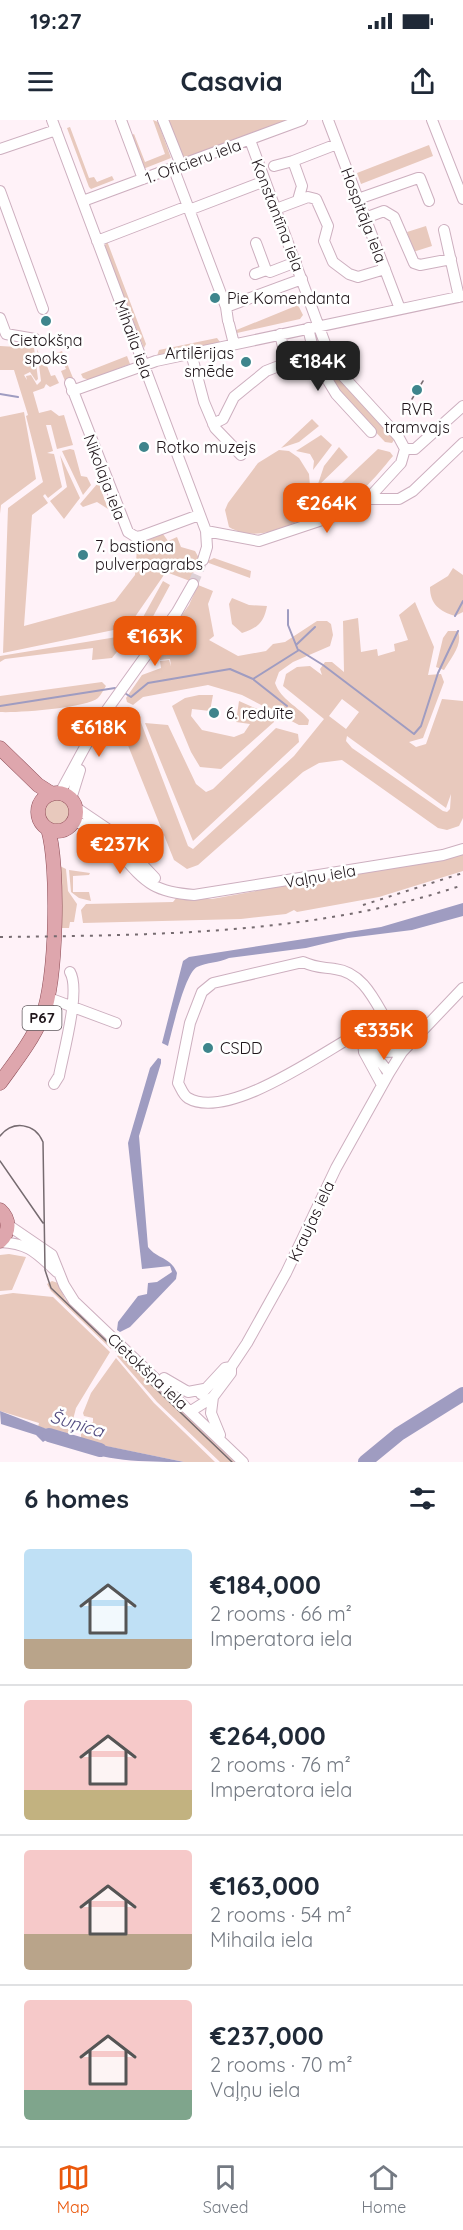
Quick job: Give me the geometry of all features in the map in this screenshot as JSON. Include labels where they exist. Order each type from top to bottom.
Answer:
[{"type":"main road","name":"P67","points":[[0,749],[60,799],[68,826],[54,886]]},
{"type":"main road","name":"P67","points":[[0,1083],[35,1033],[49,998],[54,886],[52,848],[48,829],[39,818],[60,799]]},
{"type":"main road","points":[[48,829],[68,826]]},
{"type":"main road","points":[[0,1210],[8,1225],[6,1234],[0,1242]]},
{"type":"street","points":[[121,120],[143,179]]},
{"type":"street","points":[[164,120],[189,208],[226,307],[234,344]]},
{"type":"street","name":"1. Oficieru iela","points":[[82,201],[302,120]]},
{"type":"street","name":"Hospitāļa iela","points":[[328,120],[400,309]]},
{"type":"street","points":[[432,120],[463,199]]},
{"type":"street","points":[[0,149],[54,125]]},
{"type":"street","name":"Mihaila iela","points":[[54,125],[206,531],[207,547],[203,560]]},
{"type":"street","name":"Konstantīna iela","points":[[250,140],[302,279],[313,326]]},
{"type":"street","points":[[274,166],[337,144]]},
{"type":"street","points":[[293,160],[302,186],[298,200]]},
{"type":"street","points":[[358,199],[420,178],[429,201]]},
{"type":"street","points":[[97,241],[265,181]]},
{"type":"street","points":[[0,191],[43,309]]},
{"type":"street","points":[[276,208],[308,197],[320,203],[328,226],[324,241],[333,262],[358,277],[385,269]]},
{"type":"street","points":[[365,218],[384,211],[394,218],[414,263],[420,265],[451,259]]},
{"type":"street","points":[[144,364],[313,326],[461,297],[444,230]]},
{"type":"street","points":[[256,243],[266,270]]},
{"type":"street","points":[[255,274],[266,270],[270,272],[296,262]]},
{"type":"street","points":[[226,307],[302,279]]},
{"type":"street","points":[[0,318],[6,334],[35,339]]},
{"type":"street","points":[[313,326],[316,361],[331,386],[371,432]]},
{"type":"street","points":[[206,531],[259,541],[337,515],[368,499],[401,463],[405,449],[398,436],[333,364],[313,326]]},
{"type":"street","points":[[213,424],[223,419],[234,397],[266,370],[284,364],[286,360],[280,334]]},
{"type":"street","points":[[191,353],[204,402],[213,424],[241,455]]},
{"type":"street","name":"Nikolaja iela","points":[[144,364],[71,387],[124,528],[136,537],[199,515]]},
{"type":"street","points":[[405,449],[415,449],[463,406]]},
{"type":"street","points":[[368,499],[399,499],[413,491],[463,443]]},
{"type":"street","points":[[60,799],[89,738],[106,710],[177,612],[193,584]]},
{"type":"street","name":"Vaļņu iela","points":[[60,799],[112,832],[151,875],[176,892]]},
{"type":"street","name":"Vaļņu iela","points":[[68,826],[86,825],[102,835],[135,870],[153,885],[195,895],[217,894],[443,855],[463,849]]},
{"type":"street","points":[[303,962],[318,969],[347,972],[367,989],[384,1018],[359,1039],[239,1098],[217,1103],[198,1102],[185,1096],[178,1083],[196,1002],[213,982],[303,962]]},
{"type":"street","points":[[54,1084],[59,1076],[71,1008],[74,978],[70,972]]},
{"type":"street","name":"Kraujas iela","points":[[191,1411],[213,1397],[231,1373],[231,1367],[286,1273],[336,1168],[402,1052],[463,988]]},
{"type":"street","points":[[49,998],[116,1023]]},
{"type":"street","points":[[359,1039],[372,1051],[389,1073]]},
{"type":"street","points":[[359,1039],[382,1085]]},
{"type":"street","points":[[372,1051],[402,1052]]},
{"type":"street","name":"Cietokšņa iela","points":[[8,1225],[52,1255],[59,1274],[74,1301],[243,1462]]},
{"type":"street","name":"Cietokšņa iela","points":[[0,1242],[18,1243],[31,1248],[59,1274]]},
{"type":"street","points":[[143,1365],[188,1392],[204,1389]]},
{"type":"street","name":"Kraujas iela","points":[[191,1411],[204,1389],[225,1368],[231,1367]]},
{"type":"street","points":[[213,1397],[211,1413],[225,1443]]},
{"type":"shaded area","points":[[153,120],[158,122],[171,158],[143,169],[130,136],[134,134],[145,162],[165,154]]},
{"type":"shaded area","points":[[168,120],[290,120],[184,158]]},
{"type":"shaded area","points":[[70,127],[89,178],[94,177],[97,182],[112,176],[114,180],[91,189],[89,187],[67,128]]},
{"type":"shaded area","points":[[429,145],[433,156],[361,184],[357,173]]},
{"type":"shaded area","points":[[426,226],[432,246],[413,252],[407,232]]},
{"type":"shaded area","points":[[107,241],[146,344],[144,348],[104,247]]},
{"type":"shaded area","points":[[298,305],[303,315],[300,319],[237,333],[234,331]]},
{"type":"shaded area","points":[[217,338],[220,342],[157,356],[159,350]]},
{"type":"shaded area","points":[[318,345],[391,435],[394,440],[392,443],[385,442],[338,392],[316,350]]},
{"type":"shaded area","points":[[0,346],[34,348],[38,379],[36,381],[30,372],[24,375],[27,380],[26,376],[31,375],[37,385],[41,381],[37,349],[41,359],[62,351],[73,378],[65,381],[61,371],[66,369],[59,354],[45,361],[51,376],[55,375],[59,383],[50,387],[46,384],[44,388],[33,392],[39,413],[51,410],[59,416],[64,415],[73,445],[57,449],[51,425],[46,425],[53,451],[47,453],[54,454],[62,487],[48,498],[45,494],[43,496],[48,503],[32,515],[24,626],[115,601],[135,575],[137,548],[146,553],[152,546],[148,540],[163,534],[168,541],[177,537],[181,547],[195,551],[199,558],[190,581],[166,572],[128,627],[3,653],[8,508],[43,482],[26,416],[28,415],[14,370],[0,370]]},
{"type":"shaded area","points":[[127,356],[130,364],[89,380],[83,378],[81,374]]},
{"type":"shaded area","points":[[24,412],[36,479],[1,505],[0,514],[0,417]]},
{"type":"shaded area","points":[[312,419],[319,426],[299,442],[281,448]]},
{"type":"shaded area","points":[[321,435],[332,445],[313,470],[314,461],[310,454],[296,451]]},
{"type":"shaded area","points":[[339,447],[348,457],[317,487],[324,466]]},
{"type":"shaded area","points":[[378,449],[390,452],[393,456],[372,481],[344,502],[334,502],[326,498]]},
{"type":"shaded area","points":[[74,450],[81,476],[87,477],[91,485],[83,495],[62,451]]},
{"type":"shaded area","points":[[279,450],[289,451],[299,458],[309,474],[310,486],[328,506],[292,524],[267,532],[254,534],[229,527],[225,510],[228,503],[258,463]]},
{"type":"shaded area","points":[[60,455],[80,498],[64,519],[50,501],[67,487]]},
{"type":"shaded area","points":[[98,483],[108,509],[97,502],[83,507],[80,504]]},
{"type":"shaded area","points":[[214,558],[251,571],[250,578],[206,562]]},
{"type":"shaded area","points":[[453,568],[463,575],[463,612],[455,616],[436,606],[430,593],[430,587],[448,576]]},
{"type":"shaded area","points":[[163,581],[170,585],[149,624],[137,640],[124,643],[112,658],[92,660],[93,648],[5,659],[0,662],[0,656],[129,635],[137,628]]},
{"type":"shaded area","points":[[198,585],[213,591],[208,604],[214,636],[209,640],[238,656],[266,651],[273,644],[285,642],[317,621],[327,621],[331,624],[333,635],[330,646],[293,662],[279,672],[275,683],[281,694],[309,720],[308,725],[299,725],[242,695],[208,685],[143,697],[133,705],[127,702],[126,698],[142,675],[161,668],[160,661],[169,660],[171,666],[170,659],[160,660],[159,653],[167,652],[166,646],[166,651],[161,652],[160,646],[189,605]]},
{"type":"shaded area","points":[[232,598],[249,605],[267,606],[259,624],[242,633],[232,624],[229,604]]},
{"type":"shaded area","points":[[415,602],[434,647],[428,675],[441,674],[444,682],[423,738],[409,742],[416,747],[426,744],[442,699],[463,701],[463,818],[459,826],[447,830],[438,828],[342,760],[319,763],[303,772],[198,865],[187,869],[174,860],[123,733],[129,713],[137,712],[188,846],[193,849],[294,756],[324,719],[283,686],[286,674],[297,667],[310,666],[322,675],[320,669],[325,662],[332,662],[344,672],[343,621],[358,618],[361,652],[377,649],[378,656],[395,651],[394,644],[408,640],[399,615]],"holes":[[[342,699],[359,712],[346,729],[329,716]],[[347,736],[446,808],[451,794],[450,809],[447,812],[443,811],[352,748],[346,741]]]},
{"type":"shaded area","points":[[448,631],[458,631],[459,641],[444,670],[436,667],[443,638]]},
{"type":"shaded area","points":[[102,682],[106,686],[98,698],[91,702],[51,709],[0,712],[0,696]]},
{"type":"shaded area","points":[[213,695],[210,711],[192,709],[191,716],[202,730],[234,737],[244,733],[250,724],[236,722],[239,701],[271,715],[274,722],[221,769],[200,767],[191,752],[172,706],[185,698]]},
{"type":"shaded area","points":[[145,723],[168,725],[196,784],[206,792],[213,789],[276,728],[298,734],[299,742],[193,841]]},
{"type":"shaded area","points":[[57,799],[66,803],[70,812],[66,821],[57,825],[48,821],[44,812],[48,803]]},
{"type":"shaded area","points":[[463,853],[463,871],[379,897],[297,912],[294,910],[286,914],[241,919],[83,923],[81,910],[86,904],[173,902],[177,897],[212,899]]},
{"type":"shaded area","points":[[60,866],[66,869],[68,891],[77,904],[74,922],[70,922],[69,928],[59,928]]},
{"type":"shaded area","points":[[69,870],[90,873],[73,876],[73,892],[89,892],[91,901],[79,898],[71,892]]},
{"type":"shaded area","points":[[463,903],[463,916],[412,930],[229,958],[197,967],[188,980],[168,1046],[162,1043],[183,961],[189,957],[381,927]]},
{"type":"shaded area","points":[[158,1058],[161,1059],[161,1063],[139,1136],[148,1247],[168,1261],[177,1273],[176,1279],[130,1327],[120,1332],[117,1330],[118,1322],[138,1296],[147,1294],[148,1283],[157,1282],[172,1272],[170,1266],[142,1269],[128,1143],[150,1068]]},
{"type":"shaded area","points":[[0,1255],[26,1257],[12,1290],[0,1291]]},
{"type":"shaded area","points":[[52,1281],[58,1283],[65,1299],[112,1344],[111,1349],[51,1291],[47,1284]]},
{"type":"shaded area","points":[[13,1293],[53,1297],[110,1352],[76,1408],[68,1439],[64,1432],[38,1427],[39,1423],[0,1411],[0,1295]]},
{"type":"shaded area","points":[[122,1354],[235,1462],[220,1462],[157,1402],[117,1356]]},
{"type":"shaded area","points":[[116,1358],[154,1403],[215,1462],[184,1462],[81,1441],[81,1429],[85,1424],[93,1422],[93,1418],[84,1416],[83,1413],[91,1393]]},
{"type":"shaded area","points":[[0,1411],[65,1436],[65,1442],[46,1440],[43,1442],[36,1435],[1,1424]]},
{"type":"shaded area","points":[[92,1443],[184,1462],[103,1457],[84,1449],[84,1446]]},
{"type":"waterway","points":[[0,394],[18,397]]},
{"type":"waterway","points":[[455,616],[463,601]]},
{"type":"waterway","points":[[288,610],[288,625],[298,650]]},
{"type":"waterway","points":[[296,645],[315,627]]},
{"type":"waterway","points":[[123,692],[131,697],[148,683],[230,669],[253,679],[299,650],[323,665],[414,734],[421,726],[438,673],[458,631]]},
{"type":"waterway","points":[[254,680],[287,706]]},
{"type":"waterway","points":[[0,706],[115,688]]},
{"type":"waterway","name":"Šuņica","points":[[365,1462],[399,1434],[463,1394]]},
{"type":"waterway","name":"Šuņica","points":[[49,1435],[100,1450]]},
{"type":"tunnel","points":[[193,584],[203,560]]},
{"type":"tram line","points":[[412,399],[423,381]]},
{"type":"tram line","points":[[0,1136],[11,1128],[23,1126],[35,1131],[43,1142],[45,1270],[51,1288],[232,1462]]},
{"type":"tram line","points":[[0,1161],[43,1223]]},
{"type":"railway","points":[[363,905],[463,873]]},
{"type":"railway","points":[[0,937],[176,933],[292,923],[407,902],[463,885]]},
{"type":"place","name":"Pie Komendanta","points":[[215,298]]},
{"type":"place","name":"Cietokšņa spoks","points":[[46,321]]},
{"type":"place","name":"Artilērijas smēde","points":[[246,362]]},
{"type":"place","name":"RVR tramvajs","points":[[417,390]]},
{"type":"place","name":"Rotko muzejs","points":[[144,447]]},
{"type":"place","name":"7. bastiona pulverpagrabs","points":[[83,555]]},
{"type":"place","name":"6. reduīte","points":[[214,713]]},
{"type":"place","name":"CSDD","points":[[208,1048]]}]
